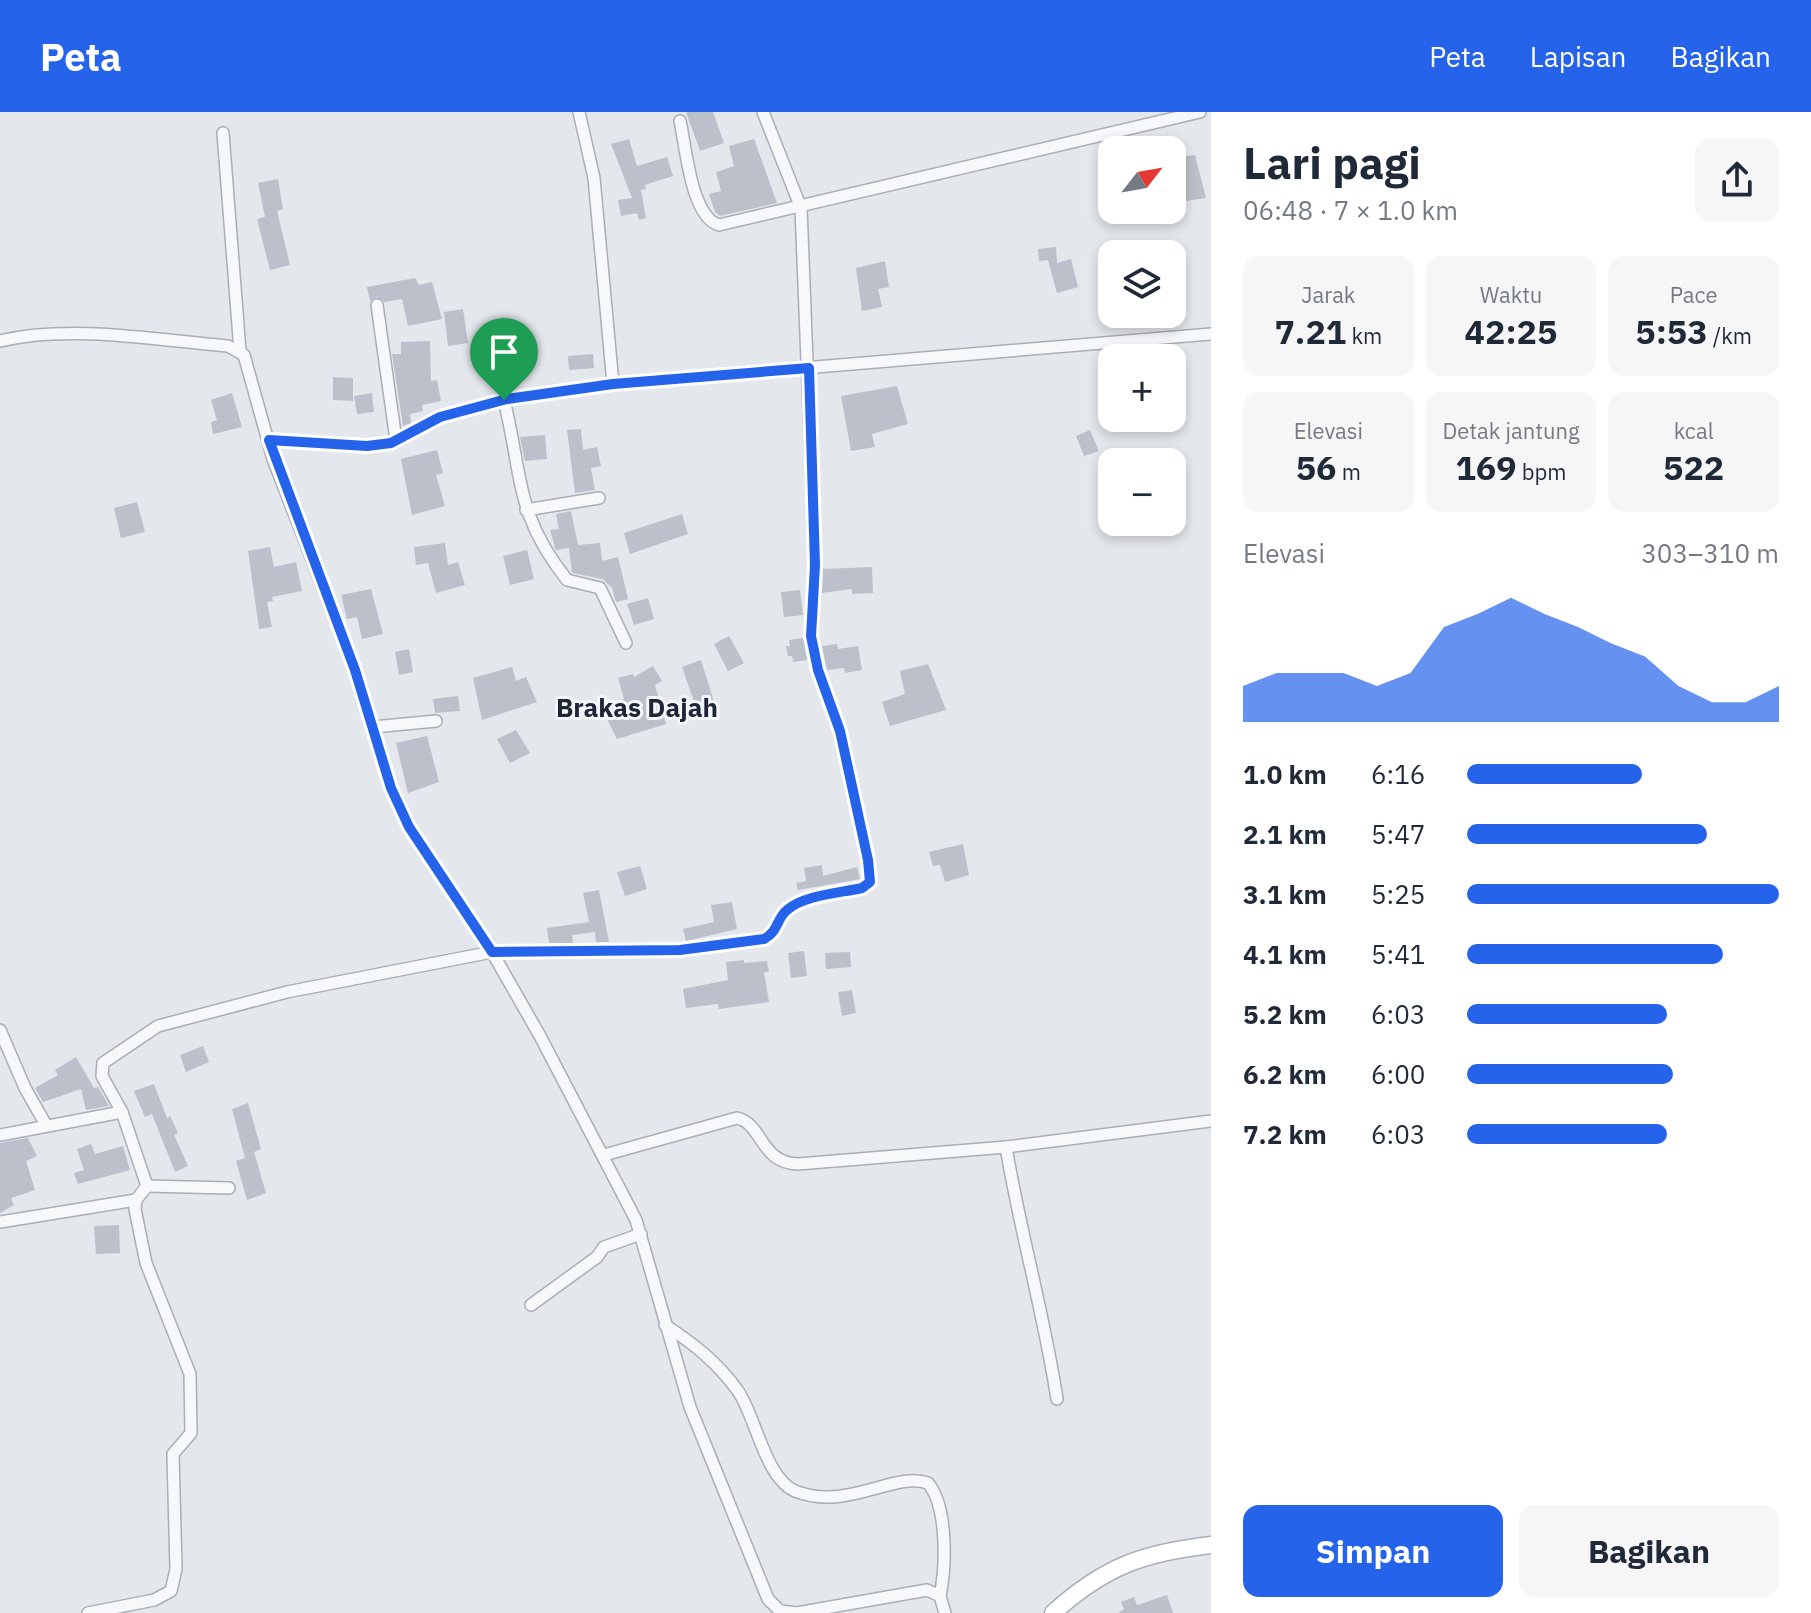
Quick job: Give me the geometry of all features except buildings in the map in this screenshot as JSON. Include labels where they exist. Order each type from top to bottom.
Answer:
[{"type":"street","points":[[579,112],[596,192],[613,384]]},
{"type":"street","points":[[147,1186],[122,1112],[101,1068],[126,1045],[158,1026],[287,992],[492,952],[680,950],[764,939],[775,932],[783,913],[794,905],[862,888],[870,882],[840,731],[818,670],[811,636],[815,565],[801,208],[763,112]]},
{"type":"street","points":[[680,121],[697,201],[709,221],[719,225],[1200,112]]},
{"type":"street","points":[[223,133],[240,351]]},
{"type":"street","points":[[377,305],[396,440]]},
{"type":"street","points":[[269,440],[367,446],[396,440],[440,417],[504,400],[613,384],[1211,334]]},
{"type":"street","points":[[0,341],[19,336],[101,336],[228,346],[240,351],[249,362],[269,440],[373,727],[391,788],[409,827],[492,952],[604,1155],[641,1234],[665,1325],[712,1468],[747,1539],[773,1606],[797,1613],[927,1590],[940,1596]]},
{"type":"street","points":[[504,400],[526,510],[548,555],[567,580],[600,588],[626,643]]},
{"type":"street","points":[[526,510],[599,498]]},
{"type":"street","points":[[373,727],[436,721]]},
{"type":"street","points":[[0,1030],[25,1088],[46,1125]]},
{"type":"street","points":[[0,1135],[122,1112]]},
{"type":"street","points":[[604,1155],[648,1140],[737,1118],[747,1121],[770,1153],[789,1164],[1006,1147],[1211,1121]]},
{"type":"street","points":[[1006,1147],[1017,1213],[1044,1316],[1057,1399]]},
{"type":"street","points":[[147,1186],[229,1188]]},
{"type":"street","points":[[0,1222],[136,1200],[147,1186]]},
{"type":"street","points":[[88,1613],[164,1596],[174,1584],[176,1569],[173,1454],[191,1433],[190,1374],[146,1263],[136,1200]]},
{"type":"street","points":[[531,1305],[597,1257],[604,1247],[641,1234]]},
{"type":"street","points":[[665,1325],[706,1352],[738,1391],[752,1415],[774,1470],[792,1489],[815,1497],[852,1496],[907,1480],[928,1483],[938,1499],[941,1516],[945,1561],[940,1596],[945,1613]]},
{"type":"street","points":[[1053,1613],[1114,1567],[1156,1552],[1211,1545]]},
{"type":"district","name":"Brakas Dajah","points":[[637,708]]},
{"type":"route","points":[[809,368],[815,565],[811,636],[818,670],[840,731],[868,860],[871,876],[865,887],[799,902],[783,913],[775,932],[764,939],[680,950],[492,952],[409,827],[391,788],[355,670],[273,459],[269,440],[367,446],[391,443],[440,417],[504,400],[613,384],[809,368]]}]
